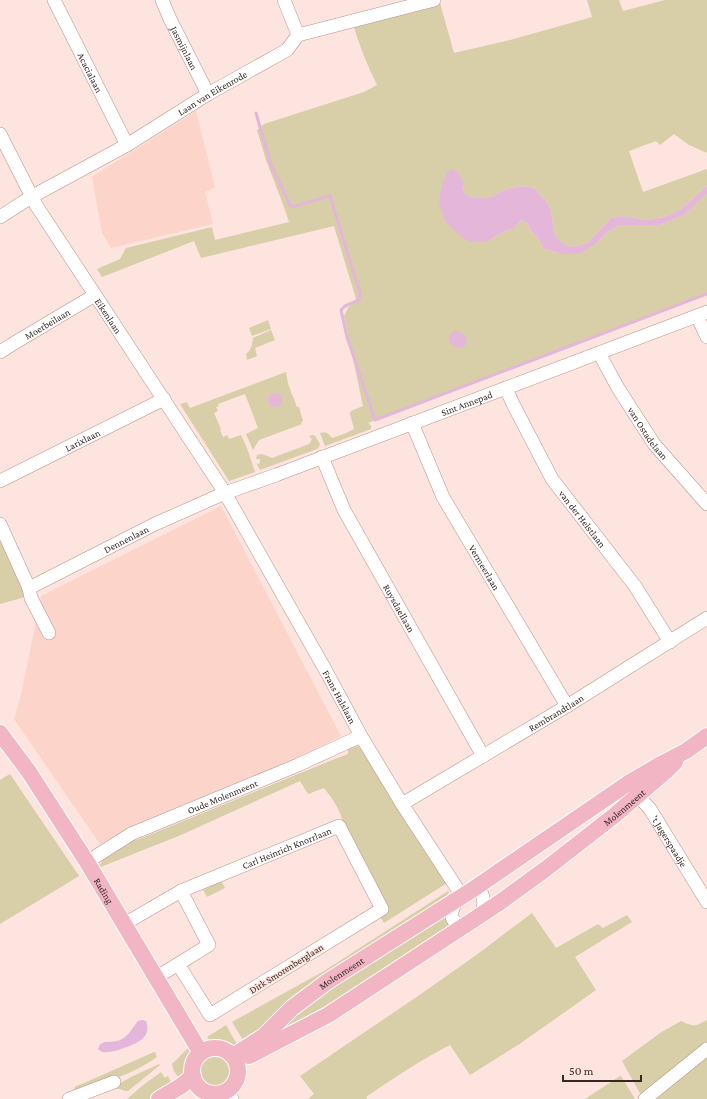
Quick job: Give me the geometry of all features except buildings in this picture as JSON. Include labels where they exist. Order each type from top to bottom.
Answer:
[{"type":"main road","name":"Rading","points":[[0,733],[28,772],[87,862],[201,1053]]},
{"type":"main road","name":"Molenmeent","points":[[235,1060],[264,1036],[292,1008],[328,981],[463,895],[627,784],[686,751],[707,736]]},
{"type":"main road","name":"Molenmeent","points":[[235,1060],[250,1056],[328,1015],[465,926],[547,868],[638,796],[666,772],[686,751]]},
{"type":"main road","points":[[209,1049],[222,1049],[228,1052],[235,1060],[238,1074],[230,1095],[222,1093],[208,1093],[202,1090],[195,1081],[192,1067],[194,1061],[201,1053],[209,1049]]},
{"type":"main road","points":[[159,1099],[181,1086],[195,1081]]},
{"type":"main road","points":[[176,1099],[195,1081]]},
{"type":"street","name":"Acacialaan","points":[[54,0],[127,144]]},
{"type":"street","name":"Jasmijnlaan","points":[[162,0],[208,94]]},
{"type":"street","points":[[284,0],[298,35],[394,5],[434,0]]},
{"type":"street","name":"Laan van Eikenrode","points":[[0,217],[31,197],[127,144],[208,94],[287,50],[298,35]]},
{"type":"street","name":"Eikenlaan","points":[[0,134],[31,197],[225,493]]},
{"type":"street","name":"Moerbeilaan","points":[[0,352],[95,295]]},
{"type":"street","points":[[702,314],[707,337]]},
{"type":"street","name":"Sint Annepad","points":[[225,493],[269,478],[702,314]]},
{"type":"street","name":"van Ostadelaan","points":[[600,353],[618,388],[654,444],[707,504]]},
{"type":"street","name":"van der Helstlaan","points":[[506,388],[552,479],[635,586],[670,642]]},
{"type":"street","name":"Larixlaan","points":[[0,481],[164,399]]},
{"type":"street","name":"Vermeerlaan","points":[[412,423],[443,498],[567,706]]},
{"type":"street","name":"Ruysdaellaan","points":[[322,457],[344,510],[483,756]]},
{"type":"street","name":"Dennenlaan","points":[[29,588],[155,524],[225,493]]},
{"type":"street","name":"Frans Halslaan","points":[[225,493],[326,671],[361,736],[402,804],[463,895]]},
{"type":"street","points":[[0,524],[29,588],[31,598],[49,633]]},
{"type":"street","name":"Rembrandtlaan","points":[[402,804],[567,706],[707,618]]},
{"type":"street","name":"Oude Molenmeent","points":[[87,862],[131,834],[298,765],[361,736]]},
{"type":"street","name":"'t Jagerspaadje","points":[[627,784],[650,809],[707,902]]},
{"type":"street","name":"Carl Heinrich Knorrlaan","points":[[131,920],[181,891],[339,826],[365,876]]},
{"type":"street","name":"Dirk Smorenberglaan","points":[[178,964],[210,1015],[382,909],[365,876]]},
{"type":"street","points":[[157,977],[209,945],[181,891]]},
{"type":"street","points":[[465,926],[458,924],[452,917],[453,906],[463,895],[477,891],[482,894],[485,906],[481,915]]},
{"type":"street","points":[[645,1099],[707,1049]]},
{"type":"street","points":[[69,1099],[114,1082]]},
{"type":"shaded area","points":[[587,0],[619,0],[623,11],[665,0],[707,0],[707,153],[689,145],[674,134],[660,145],[656,141],[629,151],[643,192],[707,169],[707,186],[680,210],[664,217],[646,220],[622,216],[611,218],[587,243],[572,247],[564,243],[555,235],[549,206],[535,188],[521,186],[504,190],[494,196],[473,198],[464,193],[464,186],[446,173],[445,179],[488,241],[505,231],[513,229],[522,220],[527,223],[544,249],[560,253],[599,241],[607,232],[620,225],[659,225],[684,215],[707,194],[707,294],[368,423],[371,426],[371,429],[325,446],[320,433],[327,433],[332,438],[354,429],[350,414],[351,411],[363,406],[344,316],[348,308],[356,299],[334,226],[201,258],[194,241],[102,277],[97,269],[120,259],[126,248],[212,227],[215,240],[289,222],[266,160],[257,130],[264,124],[364,92],[377,85],[358,40],[353,24],[440,3],[454,53],[510,40],[592,17]]},
{"type":"shaded area","points":[[196,111],[215,187],[205,192],[213,224],[111,248],[102,233],[92,177]]},
{"type":"shaded area","points":[[453,169],[462,179],[464,193],[473,198],[494,196],[504,190],[521,186],[535,188],[549,206],[555,235],[564,243],[572,247],[587,243],[611,218],[622,216],[646,220],[664,217],[680,210],[707,186],[707,194],[684,215],[659,225],[620,225],[607,232],[599,241],[581,253],[562,254],[544,249],[527,223],[522,220],[513,229],[505,231],[488,241],[470,242],[458,234],[445,221],[439,203],[446,173]]},
{"type":"shaded area","points":[[268,320],[271,329],[252,336],[249,328]]},
{"type":"shaded area","points":[[271,330],[275,340],[255,348],[257,356],[247,360],[246,354],[251,349],[253,338]]},
{"type":"shaded area","points":[[456,331],[465,336],[465,346],[455,347],[450,342],[449,336]]},
{"type":"shaded area","points":[[286,372],[288,384],[297,407],[299,407],[303,421],[301,422],[302,424],[259,440],[253,450],[246,434],[258,428],[245,394],[218,404],[219,406],[216,407],[218,411],[214,413],[223,437],[227,435],[229,439],[241,435],[255,472],[229,481],[180,404],[187,402],[190,408]]},
{"type":"shaded area","points":[[272,393],[278,393],[282,397],[282,403],[278,407],[272,407],[268,403],[268,397]]},
{"type":"shaded area","points":[[313,435],[320,444],[317,449],[260,470],[257,464],[260,463],[260,459],[256,459],[257,455],[262,454],[272,458],[309,444],[312,439],[309,436]]},
{"type":"shaded area","points":[[221,506],[341,736],[302,756],[126,830],[100,844],[14,719],[21,695],[41,596]]},
{"type":"shaded area","points":[[0,534],[29,596],[0,604]]},
{"type":"shaded area","points":[[351,746],[358,746],[363,751],[447,883],[384,923],[379,915],[336,805],[324,788],[308,794],[300,781],[181,835],[98,868],[104,858],[135,835],[137,840],[348,754],[348,749]]},
{"type":"shaded area","points":[[10,774],[79,876],[0,924],[0,780]]},
{"type":"shaded area","points":[[221,881],[225,888],[207,897],[203,890]]},
{"type":"shaded area","points":[[448,891],[449,892],[444,902],[246,1045],[232,1022],[324,971]]},
{"type":"shaded area","points":[[447,910],[457,927],[345,999],[264,1039],[289,1017]]},
{"type":"shaded area","points":[[532,913],[556,948],[598,924],[603,928],[627,915],[632,922],[575,957],[596,990],[521,1043],[470,1075],[450,1045],[397,1076],[366,1097],[367,1099],[308,1099],[314,1094],[300,1076],[475,956]]},
{"type":"shaded area","points":[[707,1020],[707,1044],[642,1097],[622,1061],[660,1033],[681,1021],[694,1025]]},
{"type":"shaded area","points":[[138,1021],[146,1021],[147,1031],[145,1036],[138,1042],[111,1052],[103,1052],[98,1049],[104,1042],[123,1039]]},
{"type":"shaded area","points":[[226,1025],[239,1048],[229,1049],[212,1043],[207,1037]]},
{"type":"shaded area","points":[[189,1047],[189,1068],[187,1073],[180,1080],[174,1071],[172,1064]]},
{"type":"shaded area","points":[[154,1052],[157,1057],[134,1071],[119,1077],[117,1075],[72,1092],[76,1086]]},
{"type":"shaded area","points":[[707,1054],[707,1099],[651,1099]]},
{"type":"shaded area","points":[[215,1056],[226,1060],[230,1071],[226,1082],[215,1086],[204,1082],[200,1071],[204,1060]]},
{"type":"shaded area","points":[[159,1064],[160,1065],[128,1091],[117,1088],[113,1089],[128,1079]]},
{"type":"shaded area","points":[[161,1072],[165,1078],[168,1076],[173,1086],[152,1099],[127,1099],[142,1086]]},
{"type":"shaded area","points":[[620,1076],[635,1099],[585,1099]]},
{"type":"waterway","points":[[256,113],[271,165],[291,207],[330,196],[360,293],[359,300],[345,306],[341,310],[347,337],[375,420],[707,294]]}]
